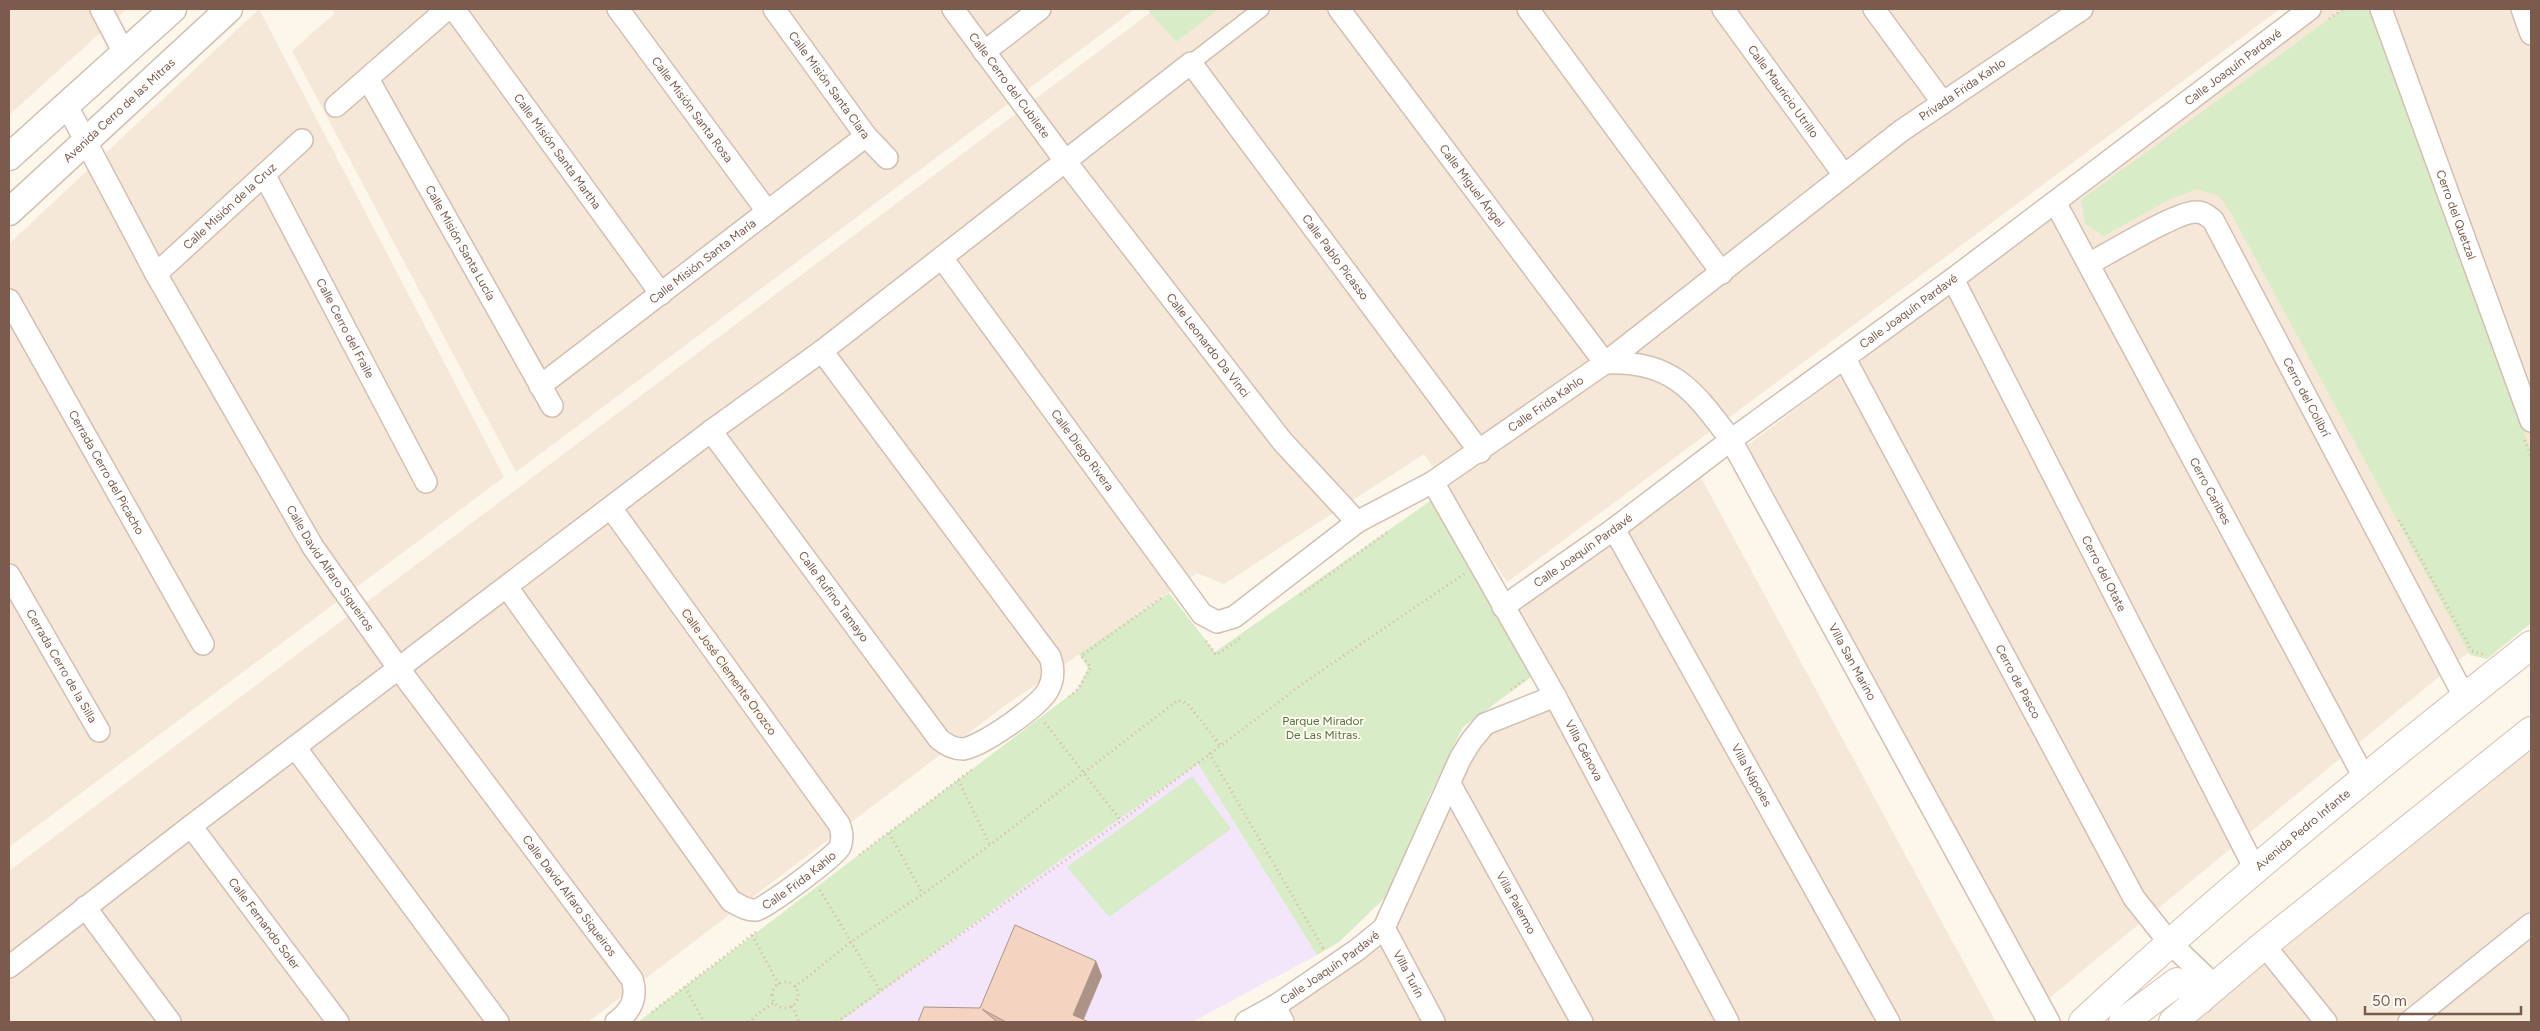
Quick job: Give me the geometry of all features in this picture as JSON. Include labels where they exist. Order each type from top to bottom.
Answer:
[{"type":"main road","name":"Avenida Pedro Infante","points":[[2083,1022],[2169,942],[2255,869],[2531,645]]},
{"type":"main road","points":[[2172,1022],[2264,945],[2531,731]]},
{"type":"main road","points":[[2123,1022],[2177,982],[2208,993]]},
{"type":"street","points":[[102,9],[124,53]]},
{"type":"street","points":[[9,155],[67,106],[173,9]]},
{"type":"street","name":"Avenida Cerro de las Mitras","points":[[9,212],[228,9]]},
{"type":"street","points":[[336,106],[447,9]]},
{"type":"street","name":"Calle Misión Santa Martha","points":[[454,9],[661,294]]},
{"type":"street","name":"Calle Misión Santa Rosa","points":[[618,9],[767,211]]},
{"type":"street","name":"Calle Misión Santa Clara","points":[[774,9],[866,136],[887,158]]},
{"type":"street","name":"Calle Cerro del Cubilete","points":[[953,9],[1066,162]]},
{"type":"street","points":[[984,52],[1040,9]]},
{"type":"street","points":[[9,968],[85,907],[295,747],[712,431],[822,351],[1261,9]]},
{"type":"street","name":"Calle Miguel Ángel","points":[[1339,9],[1604,363]]},
{"type":"street","points":[[1528,9],[1722,273]]},
{"type":"street","name":"Calle Mauricio Utrillo","points":[[1723,9],[1844,174]]},
{"type":"street","points":[[1874,9],[1943,103]]},
{"type":"street","name":"Calle Joaquín Pardavé","points":[[1503,607],[1614,528],[1731,440],[1953,279],[2310,9]]},
{"type":"street","name":"Cerro del Quetzal","points":[[2380,9],[2531,421]]},
{"type":"street","points":[[2522,9],[2531,34]]},
{"type":"street","name":"Privada Frida Kahlo","points":[[1844,174],[1901,131],[2075,11]]},
{"type":"street","name":"Calle Pablo Picasso","points":[[1191,63],[1480,452]]},
{"type":"street","name":"Calle Misión Santa Lucía","points":[[368,79],[552,406]]},
{"type":"street","name":"Calle David Alfaro Siqueiros","points":[[67,106],[156,274],[299,524],[399,669],[632,979],[640,1009]]},
{"type":"street","name":"Calle Misión Santa María","points":[[540,386],[866,136]]},
{"type":"street","name":"Calle Misión de la Cruz","points":[[156,274],[265,176],[302,140]]},
{"type":"street","name":"Calle Leonardo Da Vinci","points":[[1066,162],[1282,441],[1357,522]]},
{"type":"street","name":"Calle Frida Kahlo","points":[[1234,616],[1357,522],[1433,482],[1480,452],[1604,363],[1722,273],[1844,174]]},
{"type":"street","name":"Calle Cerro del Fraile","points":[[265,176],[426,482]]},
{"type":"street","name":"Cerro Caribes","points":[[2055,202],[2365,779]]},
{"type":"street","name":"Cerro del Colibrí","points":[[2089,264],[2179,216],[2197,212],[2205,213],[2213,220],[2465,698]]},
{"type":"street","name":"Calle Diego Rivera","points":[[942,258],[1202,614],[1217,622],[1234,616]]},
{"type":"street","name":"Cerro del Otate","points":[[1953,279],[2255,869]]},
{"type":"street","name":"Cerrada Cerro del Picacho","points":[[9,300],[203,644]]},
{"type":"street","name":"Calle Rufino Tamayo","points":[[712,431],[939,739],[948,746],[964,748],[976,746],[1028,710],[1047,692],[1053,673],[1050,656],[822,351]]},
{"type":"street","name":"Cerro de Pasco","points":[[1844,359],[2134,898],[2208,993]]},
{"type":"street","name":"Villa San Marino","points":[[1604,363],[1626,362],[1645,365],[1676,378],[1697,394],[1731,440],[2049,1022]]},
{"type":"street","name":"Villa Génova","points":[[1433,482],[1554,696],[1728,1022]]},
{"type":"street","name":"Calle José Clemente Orozco","points":[[611,508],[839,824],[842,832],[841,839]]},
{"type":"street","name":"Villa Nápoles","points":[[1614,528],[1889,1022]]},
{"type":"street","name":"Cerrada Cerro de la Silla","points":[[9,575],[99,730]]},
{"type":"street","name":"Calle Frida Kahlo","points":[[506,587],[731,901],[748,910],[764,907],[834,854],[841,839]]},
{"type":"street","name":"Calle Joaquín Pardavé","points":[[1246,1022],[1279,1014],[1384,928],[1471,741],[1485,724],[1554,696]]},
{"type":"street","points":[[295,747],[498,1022]]},
{"type":"street","name":"Villa Palermo","points":[[1450,784],[1582,1022]]},
{"type":"street","name":"Calle Fernando Soler","points":[[191,826],[338,1022]]},
{"type":"street","points":[[85,907],[170,1022]]},
{"type":"street","points":[[2409,1022],[2531,924]]},
{"type":"street","name":"Villa Turín","points":[[1384,928],[1434,1022]]},
{"type":"street","points":[[2264,945],[2326,1022]]},
{"type":"street","points":[[616,1022],[626,1014],[640,1009]]},
{"type":"path","points":[[2399,520],[2472,651],[2488,655]]},
{"type":"path","points":[[1297,598],[1393,528]]},
{"type":"path","points":[[837,1022],[1121,821],[1305,682],[1471,570]]},
{"type":"path","points":[[1063,701],[1078,689],[1091,667],[1081,656],[1169,593]]},
{"type":"path","points":[[1203,637],[1216,656],[1248,632]]},
{"type":"path","points":[[795,987],[852,942],[923,894],[990,844],[1178,700],[1188,704],[1220,745]]},
{"type":"path","points":[[1041,718],[1121,821]]},
{"type":"path","points":[[1209,753],[1323,948]]},
{"type":"path","points":[[857,856],[981,763]]},
{"type":"path","points":[[958,780],[990,844]]},
{"type":"path","points":[[888,833],[923,894]]},
{"type":"path","points":[[817,886],[881,992]]},
{"type":"path","points":[[640,1009],[684,987],[759,930]]},
{"type":"path","points":[[752,935],[779,984]]},
{"type":"path","points":[[787,983],[795,987],[798,995],[792,1006],[784,1008],[774,1002],[772,994],[779,984],[787,983]]},
{"type":"path","points":[[684,987],[704,1022]]},
{"type":"path","points":[[748,1022],[774,1002]]},
{"type":"path","points":[[792,1006],[799,1022]]},
{"type":"shaded area","points":[[9,9],[127,9],[9,115]]},
{"type":"shaded area","points":[[259,9],[504,477],[9,847],[9,244]]},
{"type":"shaded area","points":[[331,9],[1135,9],[516,472],[292,51],[335,13]]},
{"type":"shaded area","points":[[1155,9],[2280,9],[1507,582],[1424,454],[1224,584],[1197,573],[1003,707],[588,1022],[9,1022],[9,871]]},
{"type":"shaded area","points":[[2325,9],[2531,9],[2531,601],[2031,1013],[1731,458]]},
{"type":"shaded area","points":[[1699,474],[1996,1022],[1246,1022],[1393,928],[1484,725],[1554,696],[1509,614]]},
{"type":"shaded area","points":[[2531,747],[2531,1022],[2188,1022]]},
{"type":"shaded area","points":[[1198,764],[1317,955],[1192,1022],[840,1022],[1059,861]]},
{"type":"green space","points":[[1147,9],[1219,9],[1176,42]]},
{"type":"green space","points":[[2343,9],[2371,9],[2531,452],[2531,623],[2487,659],[2470,655],[2232,215],[2219,196],[2197,189],[2168,200],[2104,236],[2085,224],[2081,200]]},
{"type":"green space","name":"Parque Mirador De Las Mitras.","points":[[1433,499],[1531,677],[1463,727],[1428,799],[1397,886],[1339,942],[1317,955],[1198,764],[1059,861],[840,1022],[638,1022],[1078,689],[1088,668],[1079,654],[1169,593],[1215,652]]},
{"type":"green space","points":[[1192,776],[1231,829],[1109,917],[1067,867]]},
{"type":"building","points":[[1015,925],[1096,961],[1073,1015],[1089,1022],[1006,1022],[982,1009],[997,1022],[918,1022],[924,1007],[980,1008]]}]
